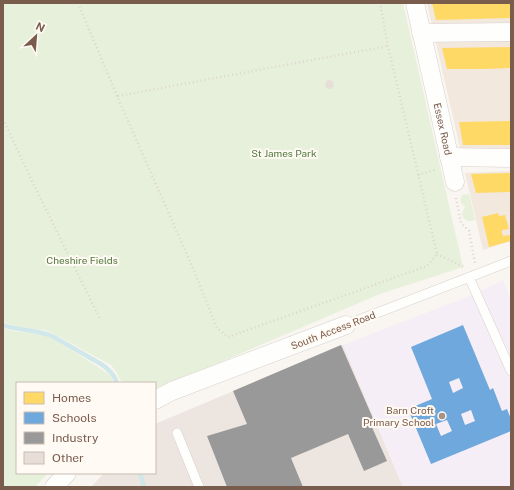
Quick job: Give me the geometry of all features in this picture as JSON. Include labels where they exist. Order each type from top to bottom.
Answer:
[{"type":"street","name":"Essex Road","points":[[415,3],[449,157],[456,182]]},
{"type":"street","points":[[421,33],[511,32]]},
{"type":"street","points":[[449,157],[511,158]]},
{"type":"street","name":"South Access Road","points":[[156,400],[180,388],[346,325]]},
{"type":"street","points":[[54,487],[66,474]]},
{"type":"lane","name":"South Access Road","points":[[346,325],[511,261]]},
{"type":"lane","points":[[469,277],[511,371]]},
{"type":"lane","points":[[177,432],[199,487]]},
{"type":"path","points":[[78,3],[192,266],[217,328],[228,337],[427,266],[437,254]]},
{"type":"path","points":[[380,3],[388,46],[437,254]]},
{"type":"path","points":[[118,96],[388,46]]},
{"type":"path","points":[[3,119],[100,319]]},
{"type":"path","points":[[456,182],[456,195],[461,223],[469,231],[473,253]]},
{"type":"path","points":[[437,254],[463,266]]},
{"type":"shaded area","points":[[427,3],[511,3],[511,149],[460,148]]},
{"type":"shaded area","points":[[511,171],[511,241],[483,250],[465,173]]},
{"type":"shaded area","name":"Barn Croft Primary School","points":[[503,280],[511,301],[511,487],[403,487],[343,345],[477,293]]},
{"type":"shaded area","points":[[343,345],[403,487],[91,487],[103,474],[156,474],[156,424]]},
{"type":"green space","name":"St James Park","points":[[3,3],[403,3],[463,267],[380,294],[216,364],[156,388],[156,382],[123,382],[120,380],[111,365],[54,334],[44,330],[19,327],[3,322]]},
{"type":"green space","points":[[469,194],[475,220],[471,221],[463,218],[462,213],[465,207],[460,201],[462,195]]},
{"type":"green space","points":[[3,328],[13,331],[44,335],[53,339],[110,375],[114,382],[16,382],[16,474],[47,474],[35,487],[3,487]]},
{"type":"building: Homes","points":[[432,3],[511,3],[511,18],[436,20]]},
{"type":"building: Homes","points":[[511,47],[511,68],[486,69],[447,69],[442,48]]},
{"type":"building: Homes","points":[[511,121],[511,145],[463,145],[459,122]]},
{"type":"building: Homes","points":[[511,173],[511,192],[476,193],[471,174]]},
{"type":"building: Homes","points":[[498,213],[499,216],[505,215],[509,229],[502,230],[502,233],[503,236],[510,235],[511,241],[489,247],[482,217]]},
{"type":"building: Schools","points":[[463,325],[490,390],[493,388],[502,411],[507,409],[511,419],[511,431],[431,464],[408,409],[432,399],[411,347]],"holes":[[[459,378],[463,388],[453,393],[449,382]],[[471,410],[475,421],[465,425],[461,414]],[[447,420],[452,431],[441,436],[436,424]]]},
{"type":"building: Industry","points":[[341,345],[375,423],[371,425],[387,461],[364,471],[348,434],[291,458],[303,487],[227,487],[207,436],[247,424],[233,391]]},
{"type":"building: Other","points":[[328,80],[333,81],[334,86],[331,89],[326,88],[325,83]]},
{"type":"waterway","points":[[3,325],[40,332],[52,336],[104,366],[113,374],[117,382]]},
{"type":"waterway","points":[[140,474],[144,487]]},
{"type":"place","name":"Barn Croft Primary School","points":[[442,416]]},
{"type":"park label","name":"Cheshire Fields","points":[[82,260]]}]
